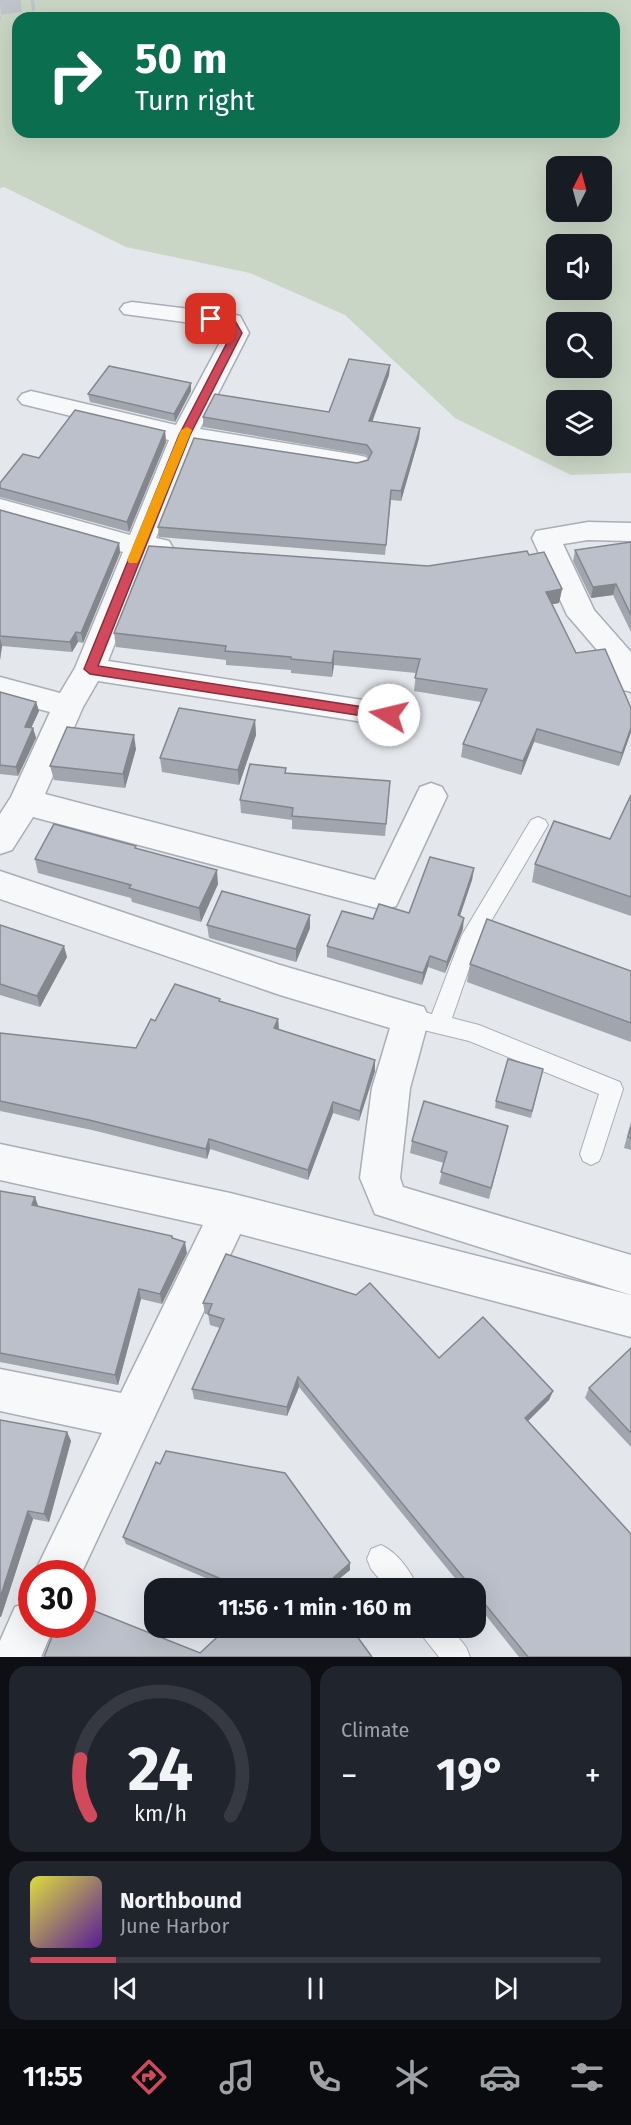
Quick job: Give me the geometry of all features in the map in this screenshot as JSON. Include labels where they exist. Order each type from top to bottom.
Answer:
[{"type":"street","points":[[0,841],[25,801],[68,706],[90,669],[184,435],[237,333],[231,321],[132,309]]},
{"type":"street","points":[[32,399],[184,435],[357,463]]},
{"type":"street","points":[[0,508],[138,547],[184,550]]},
{"type":"street","points":[[631,532],[588,531],[546,538],[582,615],[616,652],[631,681]]},
{"type":"street","points":[[90,669],[389,715]]},
{"type":"street","points":[[0,688],[68,706]]},
{"type":"street","points":[[25,801],[384,896],[431,796]]},
{"type":"street","points":[[0,885],[280,980],[425,1021],[391,1088],[380,1178],[389,1201],[631,1275]]},
{"type":"street","points":[[0,1162],[230,1212],[631,1316]]},
{"type":"street","points":[[64,1560],[230,1212]]},
{"type":"street","points":[[0,1390],[131,1417]]},
{"type":"lane","points":[[538,825],[469,941],[425,1021],[471,1032],[612,1089],[591,1154]]},
{"type":"lane","points":[[381,1559],[396,1578]]},
{"type":"lane","points":[[442,1638],[456,1657]]},
{"type":"green space","points":[[0,0],[631,0],[631,473],[571,475],[455,418],[345,315],[250,273],[126,247],[4,187],[0,188]]},
{"type":"building","points":[[349,359],[390,365],[369,421],[420,428],[401,491],[391,490],[386,545],[158,527],[194,438],[357,463],[368,460],[372,452],[367,445],[203,417],[215,394],[329,412]]},
{"type":"building","points":[[109,366],[191,383],[174,414],[88,394]]},
{"type":"building","points":[[75,410],[165,431],[127,522],[0,488],[0,483],[23,454],[39,458]]},
{"type":"building","points":[[0,510],[119,543],[81,633],[76,632],[70,642],[0,636]]},
{"type":"building","points":[[631,542],[631,615],[616,584],[593,587],[575,550]]},
{"type":"building","points":[[149,546],[428,566],[527,551],[529,555],[544,552],[562,589],[546,592],[576,653],[605,649],[631,708],[631,728],[622,753],[537,729],[523,761],[463,744],[487,689],[415,678],[420,659],[334,651],[332,663],[225,651],[226,646],[114,633]]},
{"type":"building","points":[[0,692],[36,702],[25,727],[33,728],[16,767],[0,765]]},
{"type":"building","points":[[179,708],[255,720],[238,770],[160,758]]},
{"type":"building","points":[[67,727],[134,735],[123,774],[50,766]]},
{"type":"building","points":[[250,764],[286,768],[285,773],[390,781],[386,824],[292,816],[293,808],[240,800]]},
{"type":"building","points":[[631,795],[631,897],[535,864],[554,821],[610,839]]},
{"type":"building","points":[[54,824],[217,870],[199,908],[129,888],[131,885],[35,859]]},
{"type":"building","points":[[430,857],[474,868],[458,915],[464,918],[447,962],[430,956],[423,973],[327,946],[342,911],[373,919],[379,904],[409,913]]},
{"type":"building","points":[[222,891],[310,915],[296,949],[207,925]]},
{"type":"building","points":[[487,919],[631,971],[631,1023],[470,964]]},
{"type":"building","points":[[0,925],[64,946],[37,996],[0,984]]},
{"type":"building","points":[[175,984],[220,999],[219,1001],[278,1019],[274,1028],[375,1060],[360,1111],[333,1102],[308,1170],[209,1139],[206,1149],[0,1101],[0,1033],[136,1048],[151,1019],[155,1021]]},
{"type":"building","points":[[508,1059],[543,1069],[532,1111],[496,1101]]},
{"type":"building","points":[[424,1101],[508,1126],[491,1188],[441,1172],[447,1152],[412,1141]]},
{"type":"building","points":[[0,1191],[35,1197],[32,1205],[172,1236],[172,1238],[185,1242],[160,1294],[139,1289],[115,1375],[0,1353]]},
{"type":"building","points":[[226,1254],[356,1295],[370,1283],[439,1358],[483,1317],[553,1391],[525,1418],[631,1534],[631,1657],[528,1657],[486,1605],[486,1578],[464,1578],[298,1377],[287,1407],[192,1389],[224,1319],[208,1314],[212,1304],[203,1303]]},
{"type":"building","points":[[631,1348],[631,1433],[589,1388]]},
{"type":"building","points":[[0,1420],[67,1432],[44,1514],[28,1511],[0,1598]]},
{"type":"building","points":[[166,1451],[285,1473],[350,1563],[333,1578],[219,1578],[123,1537],[156,1462],[160,1464]]},
{"type":"building","points":[[96,1612],[144,1631],[144,1638],[162,1638],[200,1653],[216,1638],[358,1638],[372,1657],[44,1657],[51,1638],[96,1638]]},
{"type":"tunnel","points":[[0,4],[34,0]]},
{"type":"slow traffic","points":[[133,560],[187,430]]},
{"type":"route","points":[[211,319],[231,321],[237,333],[184,435],[90,669],[389,715]]}]
